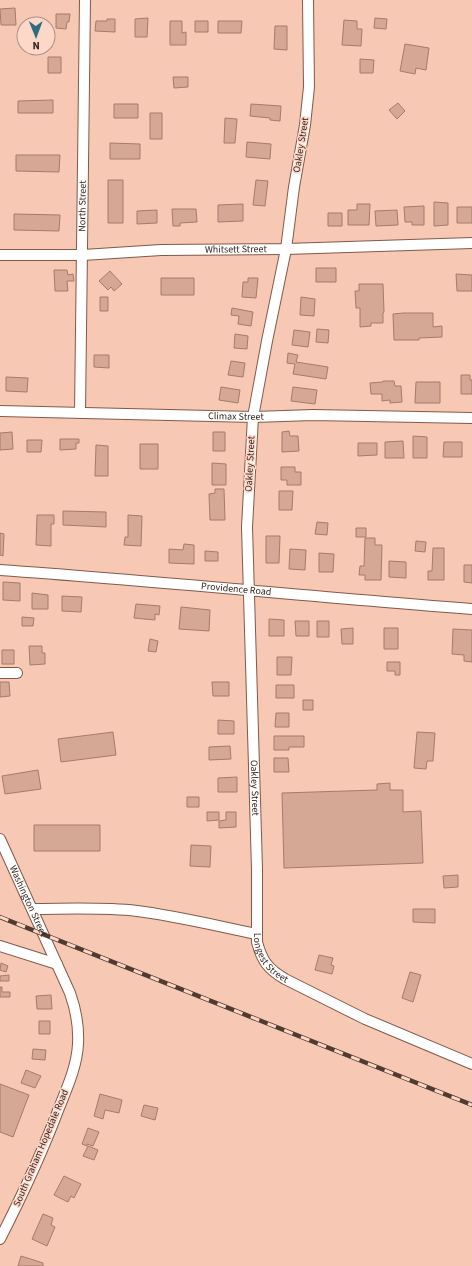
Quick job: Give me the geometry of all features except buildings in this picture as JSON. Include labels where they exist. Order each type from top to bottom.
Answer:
[{"type":"street","name":"North Street","points":[[80,413],[85,0]]},
{"type":"street","name":"Oakley Street","points":[[257,934],[257,869],[247,526],[253,416],[286,249],[294,187],[305,125],[309,87],[308,0]]},
{"type":"street","name":"Whitsett Street","points":[[0,255],[83,255],[161,250],[256,248],[286,249],[472,243]]},
{"type":"street","name":"Climax Street","points":[[0,411],[253,416],[313,415],[472,418]]},
{"type":"street","name":"Providence Road","points":[[0,570],[472,609]]},
{"type":"street","points":[[0,674],[17,673]]},
{"type":"street","name":"Washington Street","points":[[0,839],[57,964]]},
{"type":"street","name":"Longest Street","points":[[32,909],[110,909],[136,911],[162,914],[257,934],[257,942],[260,953],[266,964],[274,973],[365,1019],[472,1064]]},
{"type":"street","points":[[0,946],[57,964]]},
{"type":"street","name":"South Graham Hopedale Road","points":[[0,1238],[42,1150],[67,1088],[74,1065],[78,1045],[77,1017],[70,993],[57,964]]},
{"type":"railway","points":[[0,917],[472,1105]]}]
